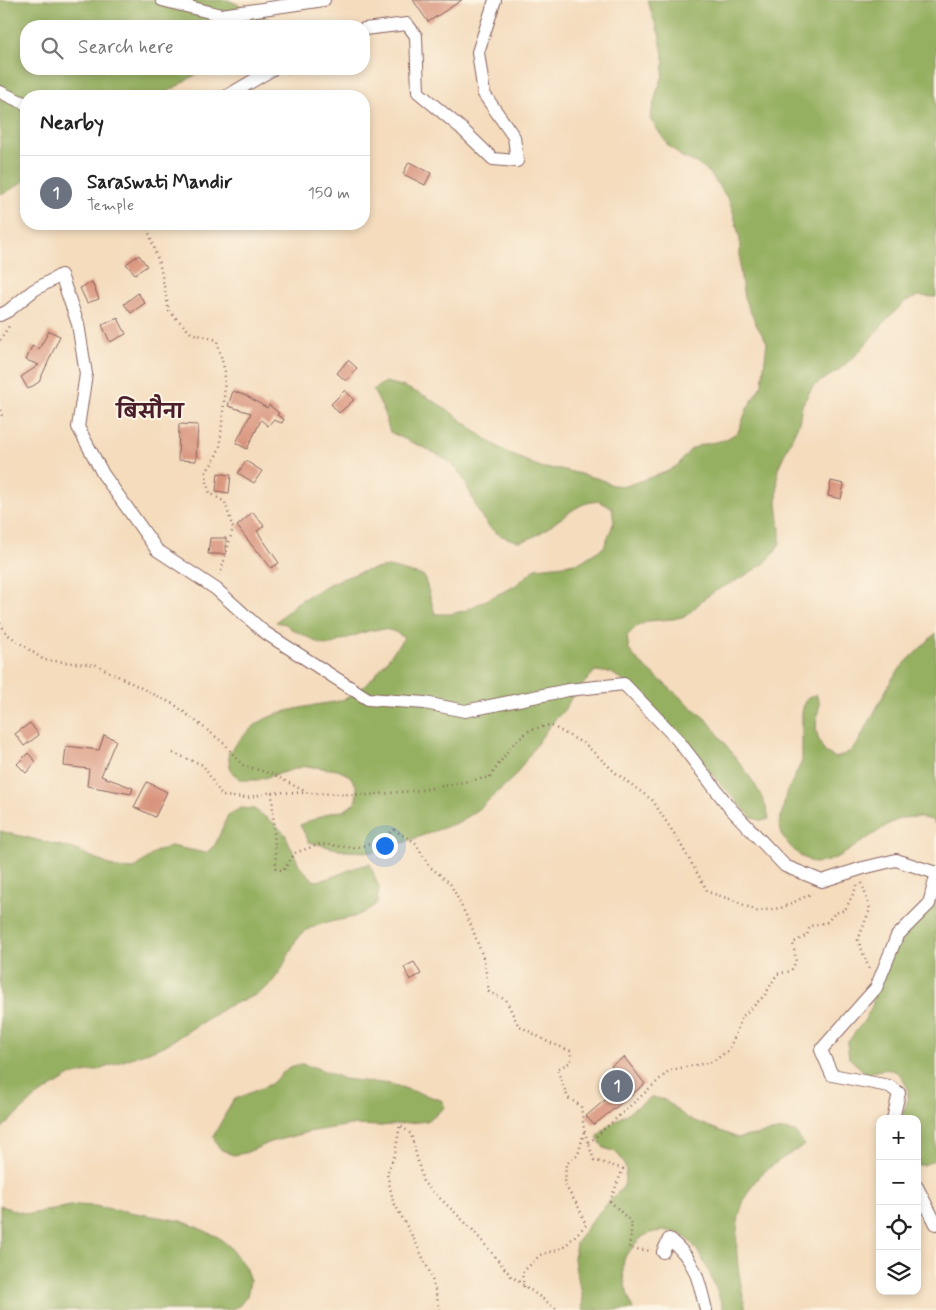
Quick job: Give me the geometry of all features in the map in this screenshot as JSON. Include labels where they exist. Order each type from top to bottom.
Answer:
[{"type":"street","points":[[162,0],[221,15],[324,0]]},
{"type":"street","points":[[370,28],[407,24],[416,36],[418,92],[462,128],[493,159],[517,161],[514,138],[484,94],[478,52],[495,0]]},
{"type":"street","points":[[237,90],[262,75]]},
{"type":"street","points":[[0,92],[20,101]]},
{"type":"street","points":[[0,315],[8,311],[34,290],[61,275],[78,324],[86,374],[78,427],[104,474],[157,550],[216,589],[264,632],[368,699],[425,703],[465,711],[568,690],[624,684],[677,739],[730,808],[785,866],[822,881],[896,860],[936,875],[929,904],[897,936],[876,988],[821,1050],[832,1076],[889,1086],[899,1093],[894,1115]]},
{"type":"street","points":[[921,1196],[936,1224]]},
{"type":"street","points":[[663,1252],[669,1239],[680,1247],[697,1273],[706,1310]]},
{"type":"path","points":[[148,230],[160,266],[169,311],[191,333],[217,340],[225,372],[220,447],[206,472],[210,493],[225,502],[233,528],[216,589]]},
{"type":"path","points":[[0,410],[2,416],[0,418]]},
{"type":"path","points":[[0,622],[7,634],[44,660],[96,665],[175,705],[225,744],[242,765],[272,774],[308,793]]},
{"type":"path","points":[[173,753],[204,765],[222,796],[247,798],[272,792],[368,795],[422,790],[490,777],[511,746],[530,730],[550,725],[586,745],[617,774],[652,800],[677,838],[708,892],[734,900],[757,911],[781,908],[813,893],[820,892]]},
{"type":"path","points":[[272,792],[276,868],[283,871],[295,854],[320,844],[354,848],[376,842],[394,830],[415,842],[430,866],[450,884],[471,925],[484,960],[489,992],[506,1000],[518,1025],[548,1042],[571,1051],[571,1062],[557,1068],[568,1098],[581,1106],[584,1130],[594,1160],[623,1169],[610,1201],[632,1223],[629,1248],[663,1252]]},
{"type":"path","points":[[589,1142],[670,1070],[712,1062],[729,1050],[742,1017],[765,995],[777,974],[791,971],[796,961],[792,943],[807,935],[810,926],[827,922],[835,913],[845,910],[861,878]]},
{"type":"path","points":[[861,878],[870,909],[858,940],[876,988]]},
{"type":"path","points":[[852,882],[861,878]]},
{"type":"path","points":[[440,1310],[431,1275],[393,1200],[387,1174],[395,1154],[400,1125],[411,1134],[423,1182],[471,1228],[510,1276],[558,1310]]},
{"type":"path","points":[[524,1287],[522,1274],[540,1255],[563,1248],[586,1225],[580,1208],[564,1185],[566,1164],[578,1156],[584,1130]]},
{"type":"green space","points":[[0,0],[228,0],[272,20],[20,20],[20,75],[195,75],[171,90],[20,90],[20,184],[0,194]]},
{"type":"green space","points":[[647,0],[936,0],[936,297],[919,296],[906,301],[889,317],[859,352],[839,370],[813,386],[802,405],[799,423],[778,468],[777,502],[780,543],[765,563],[705,598],[686,616],[648,621],[636,627],[627,636],[629,650],[638,661],[708,721],[715,730],[761,795],[769,819],[762,821],[751,817],[637,691],[612,673],[595,671],[550,725],[514,777],[481,807],[459,822],[373,852],[345,851],[309,842],[300,825],[332,812],[344,811],[356,802],[357,787],[350,776],[338,770],[305,766],[257,780],[242,780],[231,772],[228,754],[238,741],[257,724],[276,714],[339,701],[352,695],[377,673],[404,638],[397,633],[382,629],[324,645],[293,630],[286,624],[276,622],[295,604],[331,583],[358,573],[389,567],[424,576],[435,614],[450,614],[464,611],[515,586],[536,568],[580,562],[604,547],[614,522],[612,508],[599,501],[577,507],[542,532],[525,540],[514,540],[495,532],[480,514],[464,480],[448,461],[390,432],[382,407],[373,390],[385,382],[402,386],[427,397],[448,410],[490,442],[512,455],[543,468],[560,469],[600,479],[612,485],[626,486],[668,471],[678,465],[690,450],[700,445],[725,440],[738,432],[747,409],[762,384],[767,342],[744,298],[740,271],[740,240],[728,199],[709,172],[696,163],[682,157],[668,145],[650,119],[663,76],[664,60],[659,34]]},
{"type":"green space","points":[[936,633],[936,825],[932,820],[918,817],[901,818],[842,855],[828,861],[814,863],[800,856],[783,837],[779,824],[787,792],[802,761],[802,713],[805,700],[816,694],[820,704],[816,729],[819,742],[825,752],[836,758],[849,752],[858,743],[892,679],[903,665]]},
{"type":"green space","points":[[241,808],[254,809],[275,824],[285,834],[300,867],[315,881],[370,864],[379,888],[377,903],[367,911],[354,917],[321,924],[304,931],[296,940],[282,968],[271,984],[256,995],[228,1006],[164,1046],[101,1069],[70,1076],[36,1097],[0,1130],[0,831],[74,849],[116,868],[134,869],[155,852],[171,846],[206,853],[215,845],[228,815]]},
{"type":"green space","points":[[936,885],[936,1159],[924,1165],[921,1165],[921,1115],[903,1115],[906,1106],[908,1089],[901,1076],[893,1070],[883,1070],[867,1074],[849,1058],[847,1043],[872,1007],[876,980],[922,904]]},
{"type":"green space","points":[[302,1064],[344,1079],[391,1084],[441,1100],[445,1107],[427,1121],[381,1126],[351,1125],[308,1132],[271,1142],[245,1153],[233,1155],[220,1149],[213,1137],[233,1100],[271,1084],[289,1067]]},
{"type":"green space","points":[[652,1097],[665,1100],[687,1118],[738,1138],[783,1130],[795,1132],[804,1145],[773,1165],[757,1179],[747,1193],[741,1209],[736,1243],[737,1260],[746,1310],[724,1310],[709,1272],[693,1245],[681,1235],[670,1231],[663,1231],[650,1233],[640,1239],[625,1257],[623,1264],[624,1277],[633,1310],[583,1310],[582,1292],[577,1278],[574,1258],[576,1243],[592,1220],[624,1186],[626,1170],[623,1161],[616,1152],[604,1148],[597,1138],[605,1128]]},
{"type":"green space","points":[[0,1205],[30,1214],[76,1205],[94,1206],[182,1221],[218,1237],[229,1246],[245,1267],[250,1281],[247,1296],[239,1306],[228,1310],[0,1310]]},
{"type":"building","points":[[413,0],[462,0],[428,22]]},
{"type":"building","points":[[409,162],[431,173],[425,185],[403,174]]},
{"type":"building","points":[[139,255],[147,266],[135,274],[126,264]]},
{"type":"building","points":[[92,282],[99,299],[87,303],[80,288]]},
{"type":"building","points":[[138,293],[145,303],[131,313],[124,304]]},
{"type":"building","points":[[118,318],[126,334],[110,342],[102,325]]},
{"type":"building","points":[[49,331],[60,336],[39,382],[28,389],[21,377],[39,365],[26,360],[32,346],[39,349]]},
{"type":"building","points":[[348,360],[357,368],[346,381],[337,373]]},
{"type":"building","points":[[345,390],[354,400],[339,413],[331,404]]},
{"type":"building","points":[[233,391],[247,396],[267,408],[269,405],[279,413],[277,415],[284,419],[282,423],[273,420],[268,426],[261,420],[247,449],[236,443],[251,413],[228,406]]},
{"type":"building","points":[[179,424],[198,425],[196,461],[178,460]]},
{"type":"building","points":[[246,461],[262,471],[254,483],[238,473]]},
{"type":"building","points":[[218,473],[231,475],[229,493],[216,491]]},
{"type":"building","points":[[831,481],[844,484],[841,499],[828,496]]},
{"type":"building","points":[[253,512],[264,526],[257,531],[279,563],[271,568],[237,526]]},
{"type":"building","points":[[210,538],[226,538],[226,554],[208,554]]},
{"type":"building","points":[[30,723],[39,735],[24,746],[15,734]]},
{"type":"building","points":[[104,735],[116,740],[101,776],[133,788],[131,794],[87,786],[89,769],[64,766],[66,746],[99,750]]},
{"type":"building","points":[[28,753],[36,762],[26,773],[17,764]]},
{"type":"building","points":[[147,782],[167,792],[155,817],[134,807]]},
{"type":"building","points":[[414,962],[421,974],[410,980],[404,967]]},
{"type":"building","points":[[624,1057],[645,1084],[594,1125],[586,1116],[624,1084],[611,1066]]},
{"type":"place","name":"Saraswati Mandir","points":[[617,1086]]},
{"type":"district","name":"बिसौना","points":[[150,411]]}]
